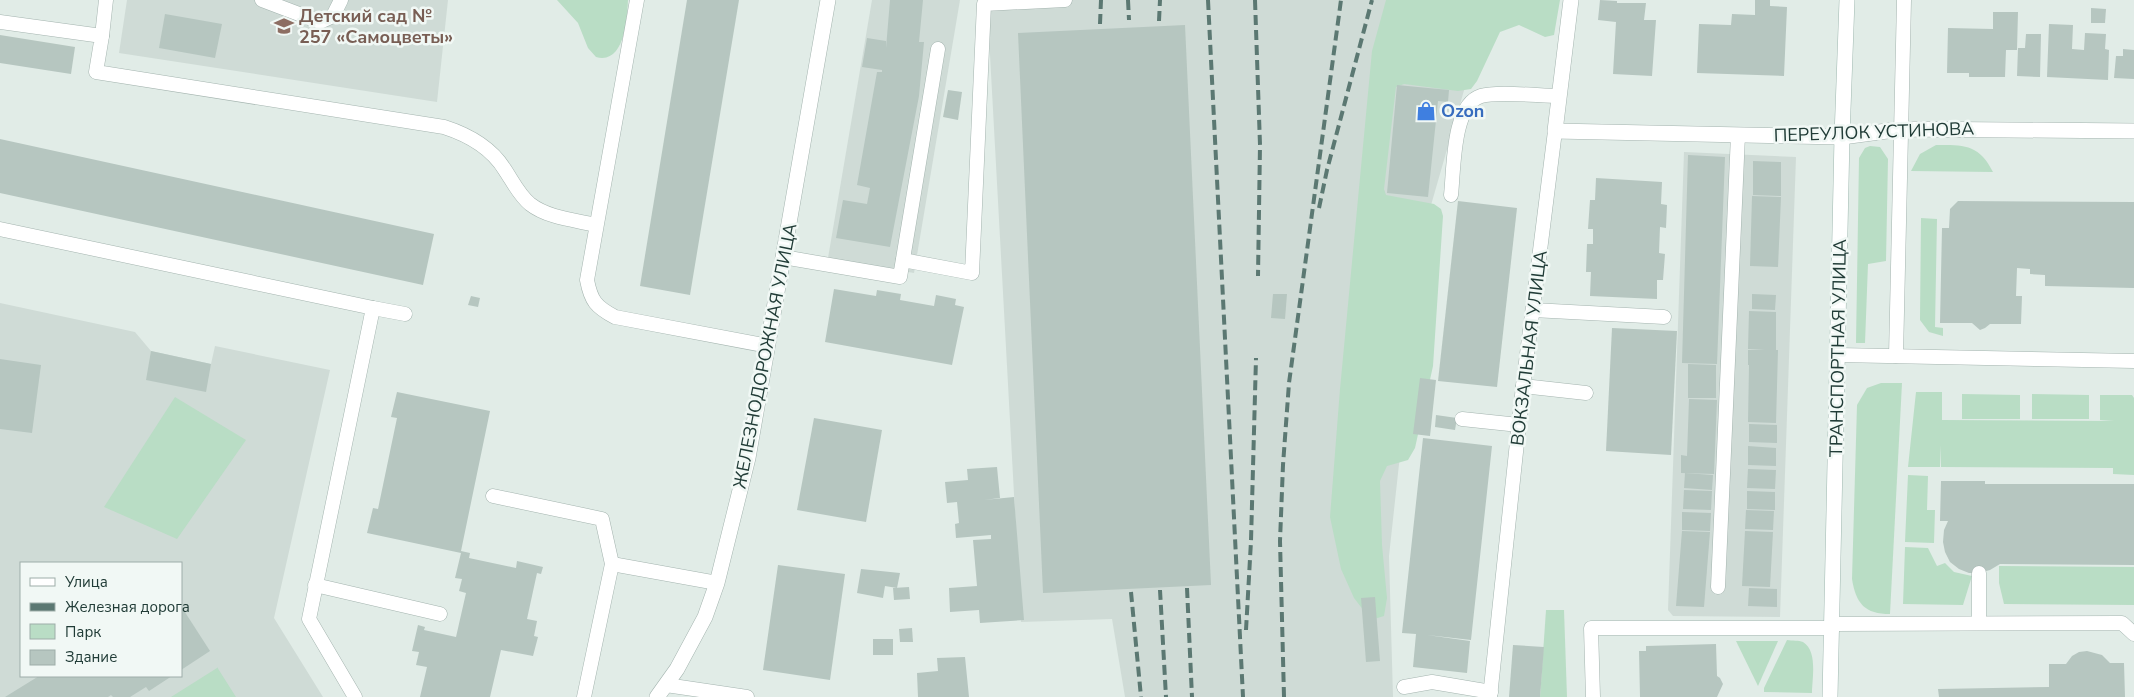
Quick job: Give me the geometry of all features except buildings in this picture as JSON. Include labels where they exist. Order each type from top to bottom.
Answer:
[{"type":"street","name":"ЖЕЛЕЗНОДОРОЖНАЯ УЛИЦА","points":[[661,691],[677,669],[705,618],[717,583],[748,458],[828,0]]},
{"type":"street","name":"ВОКЗАЛЬНАЯ УЛИЦА","points":[[1555,131],[1571,0]]},
{"type":"street","name":"ТРАНСПОРТНАЯ УЛИЦА","points":[[1830,697],[1842,137],[1847,0]]},
{"type":"street","name":"ПЕРЕУЛОК УСТИНОВА","points":[[1555,131],[1842,137],[1902,129],[2134,131]]},
{"type":"lane","points":[[106,0],[96,72],[444,127],[471,137],[496,156],[518,190],[531,205],[553,216],[596,225]]},
{"type":"lane","points":[[262,0],[320,22],[333,16],[341,0]]},
{"type":"lane","points":[[637,0],[587,280],[590,296],[600,309],[615,317],[768,346]]},
{"type":"lane","points":[[903,260],[972,273],[984,4],[1065,0]]},
{"type":"lane","points":[[1896,356],[1904,0]]},
{"type":"lane","points":[[0,22],[102,36]]},
{"type":"lane","points":[[783,258],[900,277],[938,49]]},
{"type":"lane","points":[[1451,195],[1460,124],[1467,106],[1474,99],[1491,94],[1559,96]]},
{"type":"lane","name":"ВОКЗАЛЬНАЯ УЛИЦА","points":[[1491,694],[1519,425],[1555,131]]},
{"type":"lane","points":[[1718,587],[1738,135]]},
{"type":"lane","points":[[0,229],[405,314]]},
{"type":"lane","points":[[355,697],[308,620],[373,308]]},
{"type":"lane","points":[[1533,310],[1664,317]]},
{"type":"lane","points":[[1838,355],[2134,361]]},
{"type":"lane","points":[[1524,386],[1586,392]]},
{"type":"lane","points":[[1462,419],[1519,425]]},
{"type":"lane","points":[[493,496],[602,519],[612,564],[584,697]]},
{"type":"lane","points":[[612,564],[717,583]]},
{"type":"lane","points":[[1979,573],[1979,623]]},
{"type":"lane","points":[[316,585],[440,614]]},
{"type":"lane","points":[[1593,697],[1592,628],[2122,623],[2134,634]]},
{"type":"lane","points":[[1404,687],[1432,682],[1491,694]]},
{"type":"lane","points":[[661,691],[748,697]]},
{"type":"shaded area","name":"Детский сад № 257 «Самоцветы»","points":[[127,0],[448,0],[437,102],[119,53]]},
{"type":"shaded area","points":[[872,0],[960,0],[914,273],[828,258]]},
{"type":"shaded area","points":[[987,0],[1490,0],[1425,226],[1389,556],[1393,697],[1125,697],[1112,619],[1021,622]]},
{"type":"shaded area","points":[[1684,152],[1796,157],[1780,617],[1673,616],[1668,610]]},
{"type":"shaded area","points":[[0,303],[135,332],[151,351],[211,364],[215,346],[330,370],[274,618],[323,697],[0,697]]},
{"type":"green space","points":[[557,0],[628,0],[627,18],[619,47],[606,58],[596,57],[588,48],[578,23]]},
{"type":"green space","points":[[1386,0],[1560,0],[1554,35],[1545,37],[1519,25],[1500,32],[1477,81],[1471,89],[1458,91],[1404,84],[1396,87],[1384,189],[1386,195],[1434,204],[1441,209],[1443,216],[1433,366],[1415,448],[1408,460],[1387,466],[1380,481],[1382,545],[1387,598],[1384,616],[1371,620],[1354,598],[1341,569],[1330,517],[1340,389],[1372,51]]},
{"type":"green space","points":[[1936,145],[1955,145],[1970,148],[1982,156],[1993,172],[1911,171],[1920,154]]},
{"type":"green space","points":[[1870,146],[1880,147],[1888,159],[1886,261],[1868,264],[1865,343],[1856,343],[1859,158],[1865,148]]},
{"type":"green space","points":[[1921,218],[1937,219],[1935,327],[1943,328],[1943,336],[1929,332],[1920,320]]},
{"type":"green space","points":[[1881,383],[1902,383],[1890,614],[1874,612],[1863,606],[1856,595],[1852,579],[1857,405],[1867,388]]},
{"type":"green space","points":[[1916,392],[1942,392],[1942,420],[2114,421],[2100,420],[2100,395],[2132,395],[2134,398],[2134,475],[2113,474],[2113,468],[1941,467],[1941,445],[1940,467],[1908,467]]},
{"type":"green space","points":[[1962,394],[2020,395],[2020,419],[1962,419]]},
{"type":"green space","points":[[2032,394],[2089,395],[2089,419],[2032,419]]},
{"type":"green space","points":[[175,397],[246,440],[177,539],[104,507]]},
{"type":"green space","points":[[1908,475],[1928,476],[1927,510],[1935,510],[1934,543],[1905,542]]},
{"type":"green space","points":[[1905,547],[1928,548],[1937,566],[1945,563],[1954,572],[1972,576],[1963,605],[1903,604]]},
{"type":"green space","points":[[1999,566],[2134,567],[2134,605],[2004,604],[1999,583]]},
{"type":"green space","points":[[1546,610],[1564,610],[1567,697],[1540,697]]},
{"type":"green space","points":[[1787,640],[1803,642],[1811,652],[1813,666],[1812,693],[1764,692],[1764,688]]},
{"type":"green space","points":[[1736,641],[1778,641],[1758,686]]},
{"type":"green space","points":[[217,668],[236,697],[171,697]]},
{"type":"railway","points":[[1100,24],[1101,0]]},
{"type":"railway","points":[[1128,0],[1129,20]]},
{"type":"railway","points":[[1159,21],[1160,0]]},
{"type":"railway","points":[[1208,0],[1243,697]]},
{"type":"railway","points":[[1255,0],[1260,145],[1258,276]]},
{"type":"railway","points":[[1284,697],[1280,541],[1289,383],[1341,0]]},
{"type":"railway","points":[[1319,208],[1327,170],[1372,0]]},
{"type":"railway","points":[[1246,630],[1251,541],[1256,358]]},
{"type":"railway","points":[[1187,588],[1192,697]]},
{"type":"railway","points":[[1160,590],[1166,697]]},
{"type":"railway","points":[[1131,592],[1141,697]]},
{"type":"place","name":"Детский сад № 257 «Самоцветы»","points":[[284,26]]},
{"type":"place","name":"Ozon","points":[[1426,111]]}]
